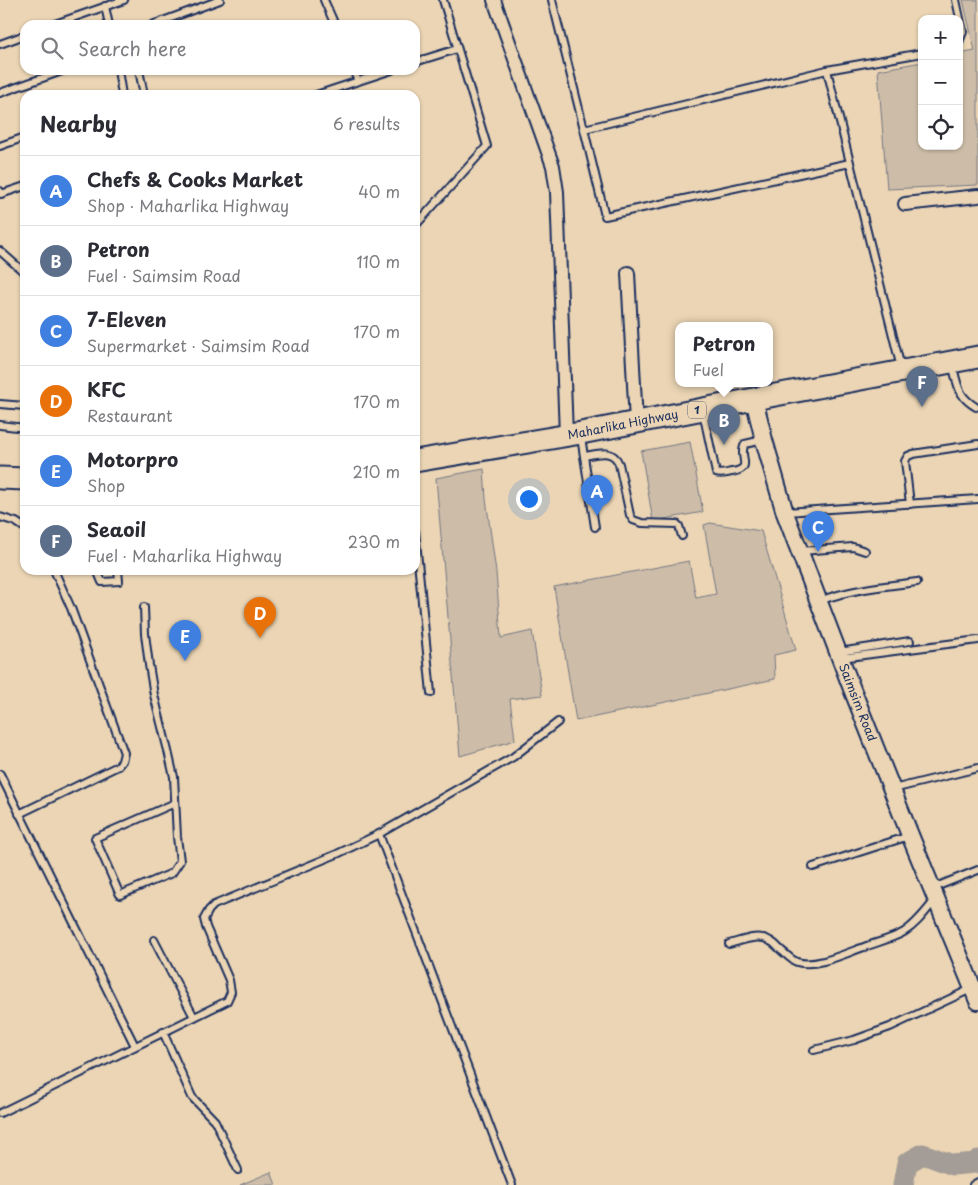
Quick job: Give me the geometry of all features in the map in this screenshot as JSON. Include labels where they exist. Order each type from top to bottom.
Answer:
[{"type":"highway","name":"Maharlika Highway","points":[[420,460],[574,434],[978,357]]},
{"type":"highway","points":[[0,478],[20,479]]},
{"type":"street","points":[[494,0],[545,142],[557,192],[574,434]]},
{"type":"street","points":[[905,204],[978,196]]},
{"type":"street","points":[[628,273],[636,422]]},
{"type":"street","name":"Saimsim Road","points":[[754,399],[785,512],[839,655],[975,995]]},
{"type":"lane","points":[[66,20],[124,0]]},
{"type":"lane","points":[[165,20],[217,0]]},
{"type":"lane","points":[[324,0],[333,20]]},
{"type":"lane","points":[[420,220],[487,146],[443,0]]},
{"type":"lane","points":[[554,0],[604,216],[850,163]]},
{"type":"lane","points":[[956,0],[959,15]]},
{"type":"lane","points":[[105,6],[108,20]]},
{"type":"lane","points":[[0,44],[20,37]]},
{"type":"lane","points":[[420,60],[457,49]]},
{"type":"lane","points":[[584,128],[827,70],[918,54]]},
{"type":"lane","points":[[827,70],[902,371]]},
{"type":"lane","points":[[0,93],[50,75]]},
{"type":"lane","points":[[119,75],[121,90]]},
{"type":"lane","points":[[141,75],[143,90]]},
{"type":"lane","points":[[356,75],[358,81]]},
{"type":"lane","points":[[331,90],[377,75]]},
{"type":"lane","points":[[0,146],[20,139]]},
{"type":"lane","points":[[0,191],[0,194],[20,188]]},
{"type":"lane","points":[[0,251],[20,269]]},
{"type":"lane","points":[[952,362],[961,394],[976,407]]},
{"type":"lane","points":[[0,404],[20,406]]},
{"type":"lane","points":[[702,409],[716,473],[720,474],[743,468],[742,448],[745,444],[764,440]]},
{"type":"lane","points":[[0,426],[20,428]]},
{"type":"lane","points":[[574,434],[584,456],[595,527]]},
{"type":"lane","points":[[910,504],[905,461],[908,456],[978,444]]},
{"type":"lane","points":[[584,456],[609,454],[616,458],[630,515],[633,520],[642,523],[677,524],[682,536]]},
{"type":"lane","points":[[785,512],[978,499]]},
{"type":"lane","points":[[0,517],[20,525]]},
{"type":"lane","points":[[800,551],[853,547],[865,551]]},
{"type":"lane","points":[[19,814],[118,766],[122,761],[124,753],[71,608],[56,575]]},
{"type":"lane","points":[[99,575],[102,582],[119,580],[118,575]]},
{"type":"lane","points":[[419,575],[431,693]]},
{"type":"lane","points":[[820,601],[858,590],[917,582]]},
{"type":"lane","points":[[144,607],[149,665],[154,696],[174,777],[175,803],[176,837],[180,861],[172,873],[120,895],[95,838],[175,803]]},
{"type":"lane","points":[[839,655],[978,640]]},
{"type":"lane","points":[[839,655],[910,641]]},
{"type":"lane","points":[[0,1113],[227,1001],[231,992],[229,980],[204,919],[214,905],[337,854],[379,834],[513,757],[558,722]]},
{"type":"lane","points":[[893,789],[978,768]]},
{"type":"lane","points":[[0,774],[135,1046]]},
{"type":"lane","points":[[379,834],[512,1185]]},
{"type":"lane","points":[[813,867],[910,835]]},
{"type":"lane","points":[[729,944],[765,938],[770,940],[791,959],[811,964],[840,956],[903,932],[915,924],[934,893],[978,870]]},
{"type":"lane","points":[[154,940],[194,1017]]},
{"type":"lane","points":[[814,1050],[854,1040],[975,995]]},
{"type":"lane","points":[[163,1032],[192,1098],[215,1121],[238,1170]]},
{"type":"lane","points":[[974,1185],[978,1182]]},
{"type":"shaded area","points":[[963,0],[978,0],[978,185],[887,189],[878,70],[918,63],[918,150],[963,150],[963,53],[975,51]]},
{"type":"shaded area","points":[[690,442],[703,512],[653,521],[641,451]]},
{"type":"shaded area","points":[[484,469],[496,572],[501,638],[532,631],[542,695],[510,699],[515,740],[460,756],[436,478]]},
{"type":"shaded area","points":[[710,523],[761,531],[796,650],[774,655],[775,679],[576,721],[554,587],[689,561],[696,598],[716,594],[704,525]]},
{"type":"shaded area","points":[[271,1172],[276,1185],[240,1185]]},
{"type":"waterway","points":[[903,1185],[907,1163],[923,1154],[953,1165],[975,1163],[978,1160]]},
{"type":"place","name":"Seaoil","points":[[922,407]]},
{"type":"place","name":"Petron","points":[[724,445]]},
{"type":"place","name":"Chefs & Cooks Market","points":[[597,516]]},
{"type":"place","name":"7-Eleven","points":[[818,552]]},
{"type":"place","name":"KFC","points":[[260,638]]},
{"type":"place","name":"Motorpro","points":[[185,661]]}]
